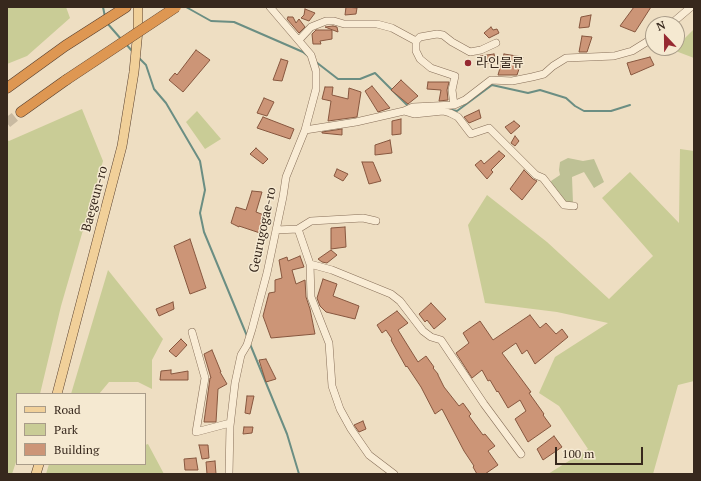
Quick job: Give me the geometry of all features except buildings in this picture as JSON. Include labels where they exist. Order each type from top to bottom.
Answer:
[{"type":"highway","points":[[7,88],[65,46],[126,7]]},
{"type":"highway","points":[[21,112],[66,80],[176,7]]},
{"type":"main road","name":"Baegeun-ro","points":[[57,393],[122,146],[134,72],[138,30],[138,7]]},
{"type":"street","name":"Geurugogae-ro","points":[[229,474],[230,423],[235,382],[241,355],[247,345],[267,273],[286,177],[305,130],[316,89],[316,71],[311,55],[270,7]]},
{"type":"street","points":[[680,16],[691,7]]},
{"type":"street","points":[[299,40],[311,27],[326,20],[336,20],[344,24],[377,24],[392,28],[416,41]]},
{"type":"street","points":[[454,105],[452,90],[455,76],[431,68],[420,59],[416,51],[416,41],[420,37],[437,34],[443,35],[470,52],[481,50],[496,43]]},
{"type":"street","points":[[305,130],[356,122],[408,109],[454,105],[465,100],[491,80],[512,81],[532,78],[544,74],[566,58],[614,56],[632,51],[645,43]]},
{"type":"street","points":[[408,109],[414,114],[443,111],[450,113],[458,117],[472,134],[489,128],[536,175],[543,178],[564,205],[574,206]]},
{"type":"street","points":[[276,230],[298,228],[311,221],[363,218],[376,221]]},
{"type":"street","points":[[298,228],[310,264],[311,298],[329,343],[332,386],[340,409],[351,429],[369,455],[394,474]]},
{"type":"street","points":[[310,264],[332,270],[391,294],[400,301],[423,331],[432,337],[441,340],[484,404],[521,454]]},
{"type":"street","points":[[192,332],[205,378],[196,432],[230,423]]},
{"type":"green space","points":[[7,7],[66,7],[70,18],[27,56],[7,64]]},
{"type":"green space","points":[[694,29],[694,58],[685,55],[685,38]]},
{"type":"green space","points":[[82,109],[103,161],[61,306],[40,393],[16,393],[16,462],[12,474],[7,474],[7,140],[9,141]]},
{"type":"green space","points":[[197,111],[221,139],[205,149],[186,122]]},
{"type":"green space","points":[[680,149],[694,151],[694,381],[678,385],[653,474],[548,474],[588,449],[559,406],[539,393],[555,357],[608,323],[557,312],[485,303],[468,225],[487,195],[547,242],[609,299],[653,256],[602,198],[630,172],[679,223]]},
{"type":"green space","points":[[568,158],[583,161],[594,159],[604,182],[594,188],[584,172],[572,177],[573,203],[564,203],[552,186],[551,181],[560,175],[560,162]]},
{"type":"green space","points":[[108,270],[163,339],[152,360],[152,389],[138,382],[109,382],[100,393],[71,393]]},
{"type":"green space","points":[[148,444],[164,474],[46,474],[49,465],[146,465],[146,445]]},
{"type":"waterway","points":[[103,7],[105,17]]},
{"type":"waterway","points":[[186,7],[211,21],[234,22],[303,52],[308,56]]},
{"type":"waterway","points":[[107,23],[121,39]]},
{"type":"waterway","points":[[126,44],[132,51]]},
{"type":"waterway","points":[[138,57],[146,65],[154,89],[166,103],[200,161],[205,190],[200,213],[204,232],[247,336]]},
{"type":"waterway","points":[[316,62],[338,79],[360,79],[375,73],[409,107]]},
{"type":"waterway","points":[[448,109],[457,111],[492,85],[528,93],[540,90],[566,98],[575,106],[584,111],[611,111],[630,105]]},
{"type":"waterway","points":[[250,344],[287,434],[299,474]]},
{"type":"tunnel","points":[[7,123],[21,112]]},
{"type":"place","name":"라인물류","points":[[468,63]]}]
